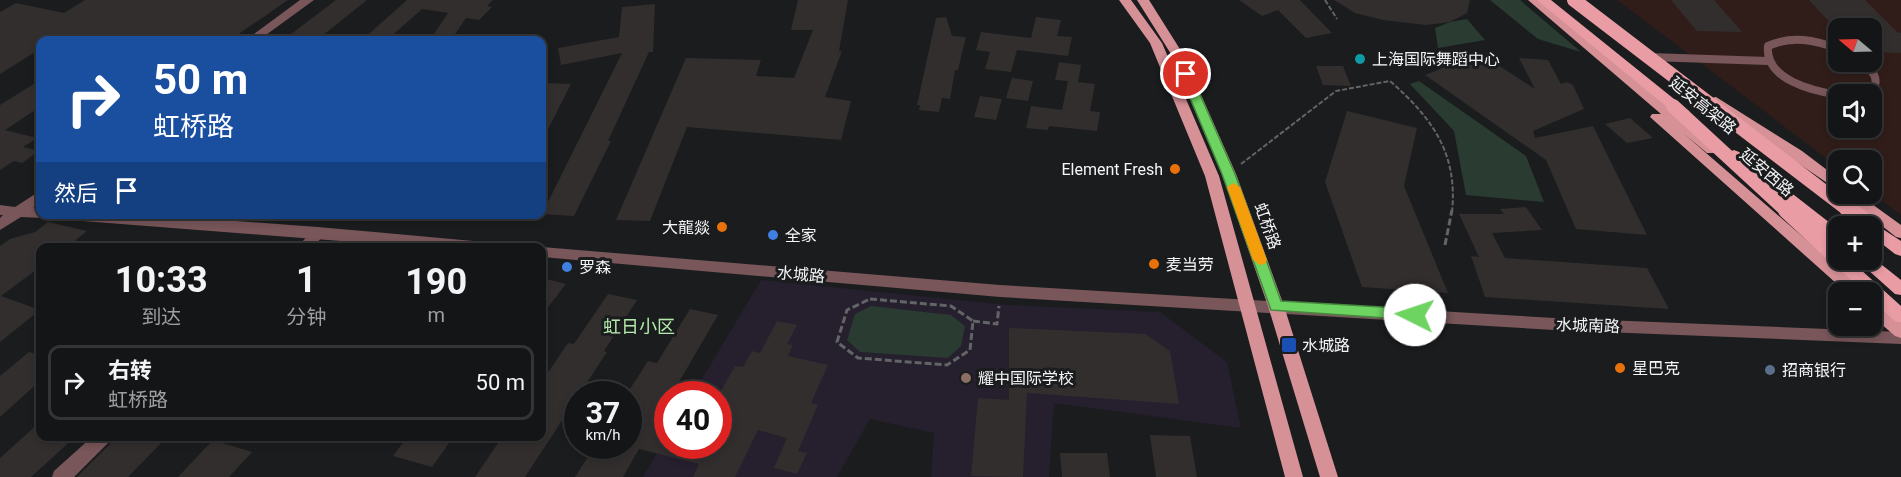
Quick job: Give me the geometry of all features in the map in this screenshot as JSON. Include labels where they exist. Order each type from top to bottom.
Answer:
[{"type":"highway","name":"延安高架路","points":[[1543,0],[1828,230]]},
{"type":"highway","name":"延安高架路","points":[[1576,0],[1857,216]]},
{"type":"highway","points":[[1673,106],[1828,247]]},
{"type":"highway","name":"延安高架路","points":[[1882,235],[1901,250]]},
{"type":"highway","points":[[1853,270],[1901,315]]},
{"type":"highway","points":[[1877,270],[1901,289]]},
{"type":"main road","points":[[1125,0],[1156,44],[1212,176],[1294,477]]},
{"type":"main road","name":"虹桥路","points":[[1143,0],[1177,54],[1229,174],[1276,306],[1329,477]]},
{"type":"main road","name":"延安西路","points":[[1534,0],[1828,248]]},
{"type":"main road","name":"延安西路","points":[[1576,0],[1851,216]]},
{"type":"main road","points":[[1584,42],[1627,91],[1845,282]]},
{"type":"main road","points":[[1648,57],[1797,154],[1828,178]]},
{"type":"main road","points":[[1862,204],[1901,233]]},
{"type":"main road","points":[[1882,241],[1901,256]]},
{"type":"main road","name":"延安西路","points":[[1855,270],[1901,307]]},
{"type":"main road","points":[[1882,316],[1901,332]]},
{"type":"street","points":[[258,36],[308,0]]},
{"type":"street","points":[[0,225],[36,199]]},
{"type":"street","points":[[0,210],[36,214]]},
{"type":"street","points":[[123,219],[319,232],[440,243]]},
{"type":"street","points":[[309,243],[319,232]]},
{"type":"street","name":"水城路","points":[[546,252],[1000,291],[1276,306]]},
{"type":"street","name":"水城南路","points":[[1276,306],[1554,324],[1901,338]]},
{"type":"street","points":[[61,477],[101,441]]},
{"type":"lane","points":[[1828,46],[1788,39],[1768,46],[1766,53],[1768,61],[1791,80],[1809,88],[1828,92]]},
{"type":"lane","points":[[1648,57],[1768,61]]},
{"type":"path","points":[[1325,0],[1337,19]]},
{"type":"path","points":[[1229,174],[1336,91],[1390,81],[1424,113],[1449,154],[1454,181],[1451,226],[1445,245]]},
{"type":"path","points":[[870,299],[951,306],[973,321],[970,350],[947,365],[858,358],[837,342],[847,310],[870,299]]},
{"type":"shaded area","points":[[1617,0],[1901,0],[1901,215],[1882,201],[1882,150],[1828,150],[1828,160]]},
{"type":"shaded area","name":"耀中国际学校","points":[[761,280],[1008,305],[1160,312],[1227,362],[1241,428],[1054,403],[1049,477],[931,477],[934,433],[870,419],[837,477],[643,477],[654,458],[732,459],[732,381],[701,381]]},
{"type":"green space","points":[[1490,0],[1520,0],[1581,52],[1538,39]]},
{"type":"green space","points":[[1467,19],[1485,40],[1438,48],[1435,28]]},
{"type":"green space","points":[[1419,81],[1526,156],[1544,202],[1466,195],[1454,131],[1410,84]]},
{"type":"green space","points":[[871,306],[951,315],[965,326],[961,346],[948,358],[860,352],[847,340],[855,314]]},
{"type":"building","points":[[85,0],[288,0],[236,36],[36,36],[36,52],[0,74],[0,12],[16,3],[64,13]]},
{"type":"building","points":[[336,0],[367,0],[322,36],[288,36]]},
{"type":"building","points":[[407,0],[493,0],[487,6],[492,7],[479,20],[466,18],[454,36],[433,36],[448,13],[422,9],[392,36],[366,36]]},
{"type":"building","points":[[798,0],[848,0],[839,51],[842,51],[825,97],[851,101],[841,140],[687,127],[650,221],[616,220],[686,58],[761,60],[756,76],[794,78],[813,30],[791,30]]},
{"type":"building","points":[[1239,0],[1300,0],[1332,33],[1306,38],[1278,10],[1262,16]]},
{"type":"building","points":[[1334,0],[1470,0],[1467,13],[1450,22],[1426,25],[1383,20],[1355,13]]},
{"type":"building","points":[[1671,0],[1714,0],[1742,32],[1697,31]]},
{"type":"building","points":[[1809,0],[1865,0],[1897,32],[1901,33],[1901,53],[1882,52],[1882,18],[1828,18],[1828,20]]},
{"type":"building","points":[[655,4],[653,52],[649,52],[608,141],[611,141],[574,216],[546,214],[546,206],[622,53],[561,65],[558,48],[619,37],[622,7]]},
{"type":"building","points":[[946,17],[952,36],[966,37],[958,70],[955,70],[950,99],[942,98],[939,112],[919,110],[920,105],[917,105],[936,18]]},
{"type":"building","points":[[1036,17],[1061,20],[1057,36],[1072,37],[1068,56],[1017,50],[1011,72],[985,69],[990,52],[976,50],[981,32],[1031,38]]},
{"type":"building","points":[[1473,56],[1491,68],[1498,65],[1535,89],[1519,58],[1548,60],[1561,84],[1567,82],[1573,85],[1584,109],[1533,131],[1535,138],[1593,126],[1647,235],[1576,229],[1546,160],[1425,75]]},
{"type":"building","points":[[1059,62],[1081,65],[1078,82],[1095,84],[1090,111],[1100,112],[1097,131],[1049,126],[1048,130],[1026,128],[1031,106],[1062,110],[1068,81],[1055,80]]},
{"type":"building","points":[[1316,66],[1343,66],[1351,86],[1323,85]]},
{"type":"building","points":[[1012,78],[1033,81],[1028,101],[1006,98]]},
{"type":"building","points":[[36,82],[36,110],[5,130],[36,138],[23,147],[36,150],[36,153],[22,163],[14,161],[0,170],[0,105]]},
{"type":"building","points":[[546,83],[571,84],[546,133]]},
{"type":"building","points":[[980,96],[1002,99],[996,120],[974,117]]},
{"type":"building","points":[[1347,111],[1417,128],[1404,186],[1448,293],[1362,287],[1325,182]]},
{"type":"building","points":[[1630,118],[1653,138],[1627,143],[1605,124]]},
{"type":"building","points":[[1526,207],[1542,230],[1492,233],[1505,258],[1647,268],[1669,309],[1485,297],[1471,256],[1479,257],[1459,214],[1504,214],[1500,209]]},
{"type":"building","points":[[48,222],[87,231],[72,243],[36,243],[36,270],[1,296],[36,309],[36,313],[0,342],[0,246],[10,239],[35,232]]},
{"type":"building","points":[[546,279],[566,284],[546,310]]},
{"type":"building","points":[[608,294],[637,300],[604,351],[607,352],[588,381],[564,381],[564,418],[525,477],[475,477],[500,441],[546,441],[546,375],[568,343],[574,344]]},
{"type":"building","points":[[690,309],[718,315],[680,381],[654,381],[654,453],[642,450],[642,381],[635,381],[648,361],[657,363]]},
{"type":"building","points":[[777,321],[797,325],[787,344],[793,345],[788,356],[828,365],[811,403],[818,405],[798,451],[807,453],[797,474],[774,468],[787,438],[758,430],[735,477],[693,477],[699,464],[679,459],[732,459],[732,381],[726,381],[735,366],[743,367],[752,351],[760,353]]},
{"type":"building","points":[[1009,328],[1145,334],[1170,351],[1179,404],[1027,393],[1023,477],[971,476],[978,398],[1009,400]]},
{"type":"building","points":[[29,352],[36,354],[36,385],[0,417],[0,376]]},
{"type":"building","points":[[36,426],[36,441],[71,441],[31,477],[0,477],[0,458]]},
{"type":"building","points":[[1150,435],[1190,436],[1197,477],[1156,477]]},
{"type":"building","points":[[113,441],[163,441],[128,477],[77,477]]},
{"type":"building","points":[[212,441],[252,452],[229,477],[178,477]]},
{"type":"building","points":[[404,441],[450,441],[432,467],[393,456]]},
{"type":"building","points":[[1060,453],[1107,453],[1110,477],[1062,477]]},
{"type":"building","points":[[587,459],[633,459],[623,477],[575,477]]},
{"type":"slow traffic","points":[[1233,187],[1260,260]]},
{"type":"place","name":"上海国际舞蹈中心","points":[[1360,59]]},
{"type":"place","name":"Element Fresh","points":[[1175,169]]},
{"type":"place","name":"大龍燚","points":[[722,227]]},
{"type":"place","name":"全家","points":[[773,235]]},
{"type":"place","name":"麦当劳","points":[[1154,264]]},
{"type":"place","name":"罗森","points":[[567,267]]},
{"type":"place","name":"水城路","points":[[1289,345]]},
{"type":"place","name":"星巴克","points":[[1620,368]]},
{"type":"place","name":"招商银行","points":[[1770,370]]},
{"type":"place","name":"耀中国际学校","points":[[966,378]]},
{"type":"district","name":"虹日小区","points":[[639,327]]},
{"type":"route","points":[[1186,74],[1229,174],[1276,306],[1415,315]]}]
